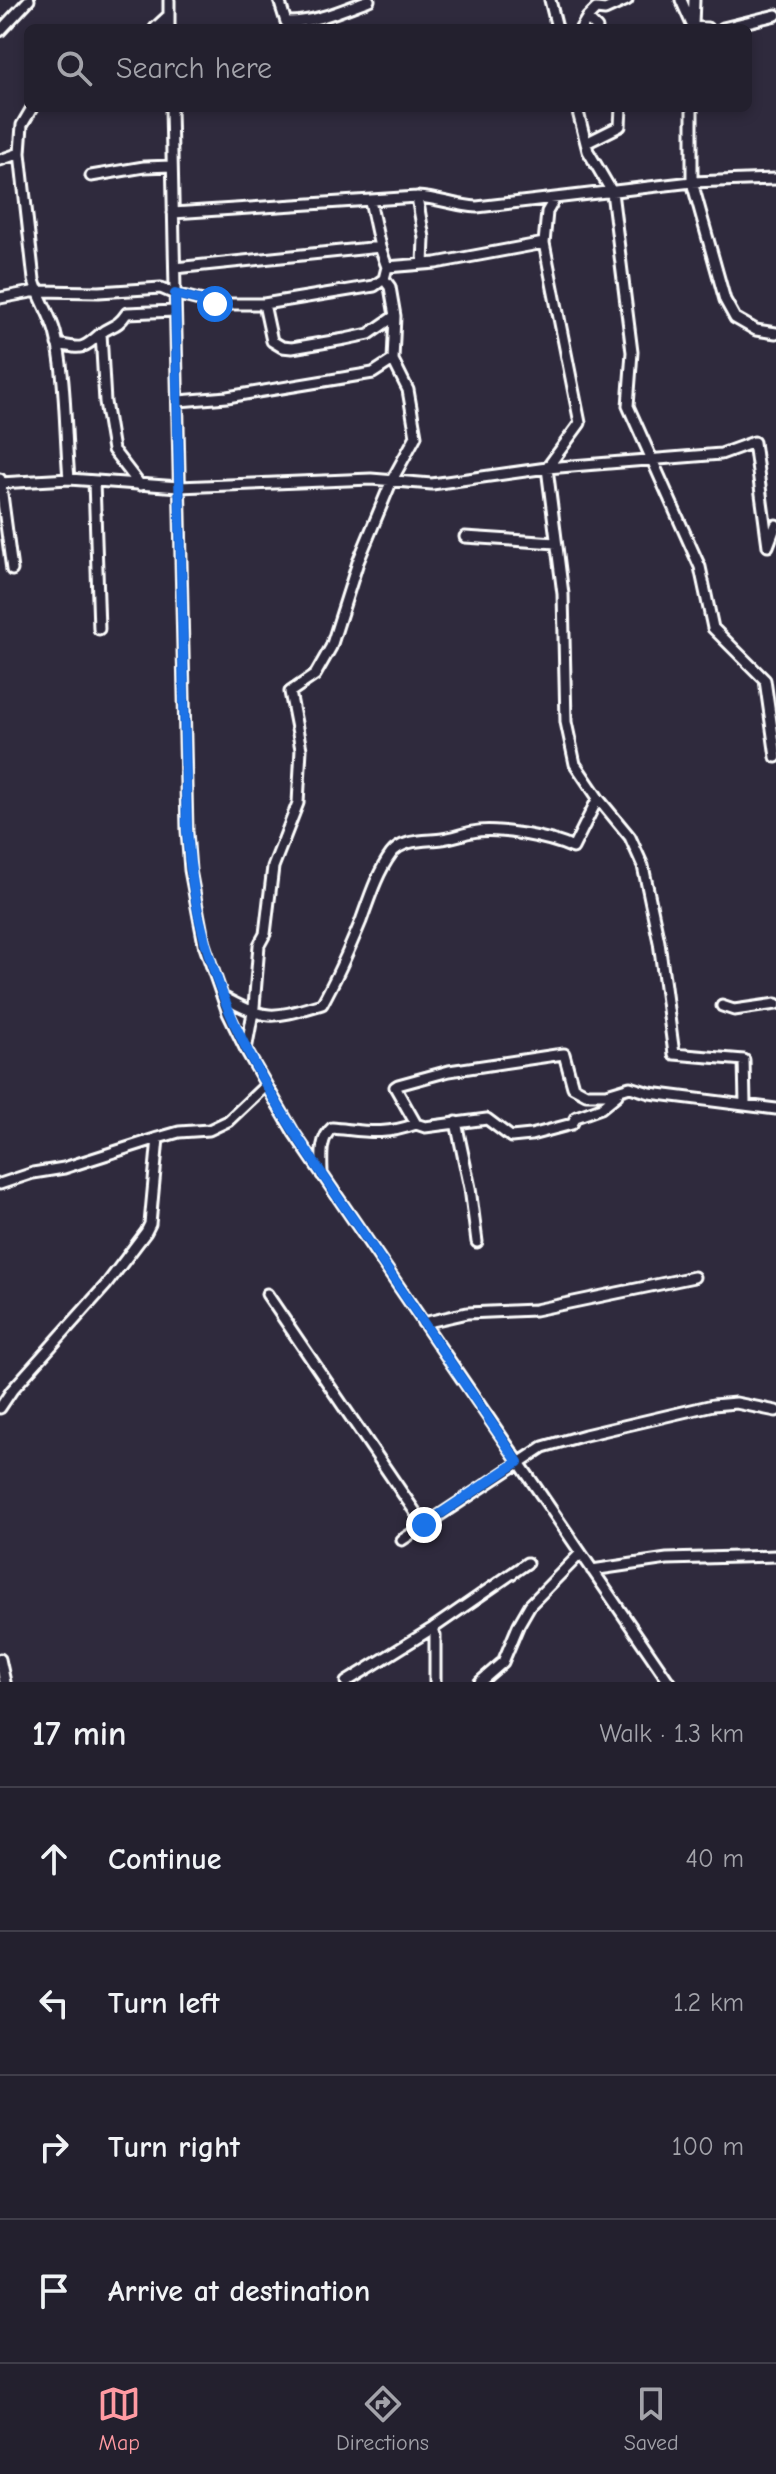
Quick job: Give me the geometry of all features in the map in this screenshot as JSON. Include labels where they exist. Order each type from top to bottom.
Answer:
[{"type":"street","points":[[0,31],[29,0]]},
{"type":"street","points":[[169,0],[169,24]]},
{"type":"street","points":[[279,0],[286,22],[303,22],[320,15],[340,14],[369,0]]},
{"type":"street","points":[[338,0],[340,14]]},
{"type":"street","points":[[550,0],[556,24]]},
{"type":"street","points":[[583,24],[596,9],[605,10],[627,0]]},
{"type":"street","points":[[681,0],[692,24]]},
{"type":"street","points":[[693,24],[694,0]]},
{"type":"street","points":[[159,24],[169,15]]},
{"type":"street","points":[[739,24],[776,15]]},
{"type":"street","points":[[587,18],[593,24]]},
{"type":"street","points":[[30,112],[22,125],[20,153],[37,291],[54,329],[57,344],[69,479]]},
{"type":"street","points":[[171,112],[190,870],[204,944],[222,996],[246,1050],[294,1133],[669,1682]]},
{"type":"street","points":[[578,112],[586,143],[612,192],[632,352],[628,406],[700,567],[713,628],[765,680],[776,757]]},
{"type":"street","points":[[586,143],[620,126],[621,112]]},
{"type":"street","points":[[692,112],[692,182],[725,300],[735,318],[756,330],[776,333]]},
{"type":"street","points":[[0,160],[20,153]]},
{"type":"street","points":[[91,176],[144,167],[172,166]]},
{"type":"street","points":[[173,213],[417,197],[477,207],[692,182],[776,179]]},
{"type":"street","points":[[417,197],[424,238],[423,264]]},
{"type":"street","points":[[555,198],[547,212],[544,243],[580,423],[547,468],[565,637],[566,722],[575,764],[630,837],[643,866],[659,942],[674,1054],[744,1060],[745,1104]]},
{"type":"street","points":[[0,298],[37,291],[99,292],[161,288],[215,304],[264,304],[363,289],[384,279],[387,267],[370,201]]},
{"type":"street","points":[[387,267],[423,264],[544,243]]},
{"type":"street","points":[[175,268],[380,247]]},
{"type":"street","points":[[246,1050],[253,1014],[259,945],[265,934],[273,867],[298,803],[301,749],[290,692],[315,675],[331,647],[358,562],[392,480],[416,436],[408,390],[393,360],[395,316],[390,287],[384,279]]},
{"type":"street","points":[[264,304],[272,341],[292,348],[369,334],[395,316]]},
{"type":"street","points":[[57,344],[76,348],[89,346],[101,333],[119,325],[127,313],[175,311]]},
{"type":"street","points":[[101,333],[105,402],[113,450],[140,485]]},
{"type":"street","points":[[179,401],[347,379],[373,373],[393,360]]},
{"type":"street","points":[[12,570],[0,482],[69,479],[179,487],[392,480],[432,484],[547,468],[721,454],[754,442],[768,546],[776,525]]},
{"type":"street","points":[[94,481],[99,629]]},
{"type":"street","points":[[465,537],[556,543]]},
{"type":"street","points":[[222,996],[253,1014],[280,1016],[322,1004],[341,970],[379,878],[391,854],[401,845],[475,831],[521,833],[542,840],[558,840],[573,848],[598,798]]},
{"type":"street","points":[[722,1006],[734,1010],[776,1004]]},
{"type":"street","points":[[416,1124],[395,1087],[449,1071],[564,1054],[573,1087],[586,1094],[607,1094],[630,1087],[650,1093],[776,1109]]},
{"type":"street","points":[[0,1184],[33,1173],[64,1168],[179,1132],[209,1130],[228,1121],[266,1085]]},
{"type":"street","points":[[322,1175],[322,1147],[327,1131],[332,1128],[374,1134],[416,1124],[425,1127],[487,1119],[511,1137],[531,1135],[572,1124],[576,1117],[601,1108],[630,1087]]},
{"type":"street","points":[[456,1122],[470,1188],[477,1242]]},
{"type":"street","points":[[0,1408],[12,1390],[106,1285],[146,1232],[150,1224],[158,1138]]},
{"type":"street","points":[[423,1323],[467,1313],[535,1310],[694,1277]]},
{"type":"street","points":[[267,1294],[424,1525]]},
{"type":"street","points":[[402,1540],[543,1447],[713,1405],[736,1403],[776,1411]]},
{"type":"street","points":[[480,1682],[507,1657],[530,1605],[581,1553]]},
{"type":"street","points":[[592,1570],[667,1559],[776,1556]]},
{"type":"street","points":[[346,1682],[433,1628],[527,1563]]},
{"type":"street","points":[[433,1628],[435,1682]]},
{"type":"street","points":[[0,1659],[5,1682]]},
{"type":"route","points":[[215,304],[175,294],[187,831],[195,903],[216,983],[246,1050],[294,1133],[518,1462],[424,1525]]}]
